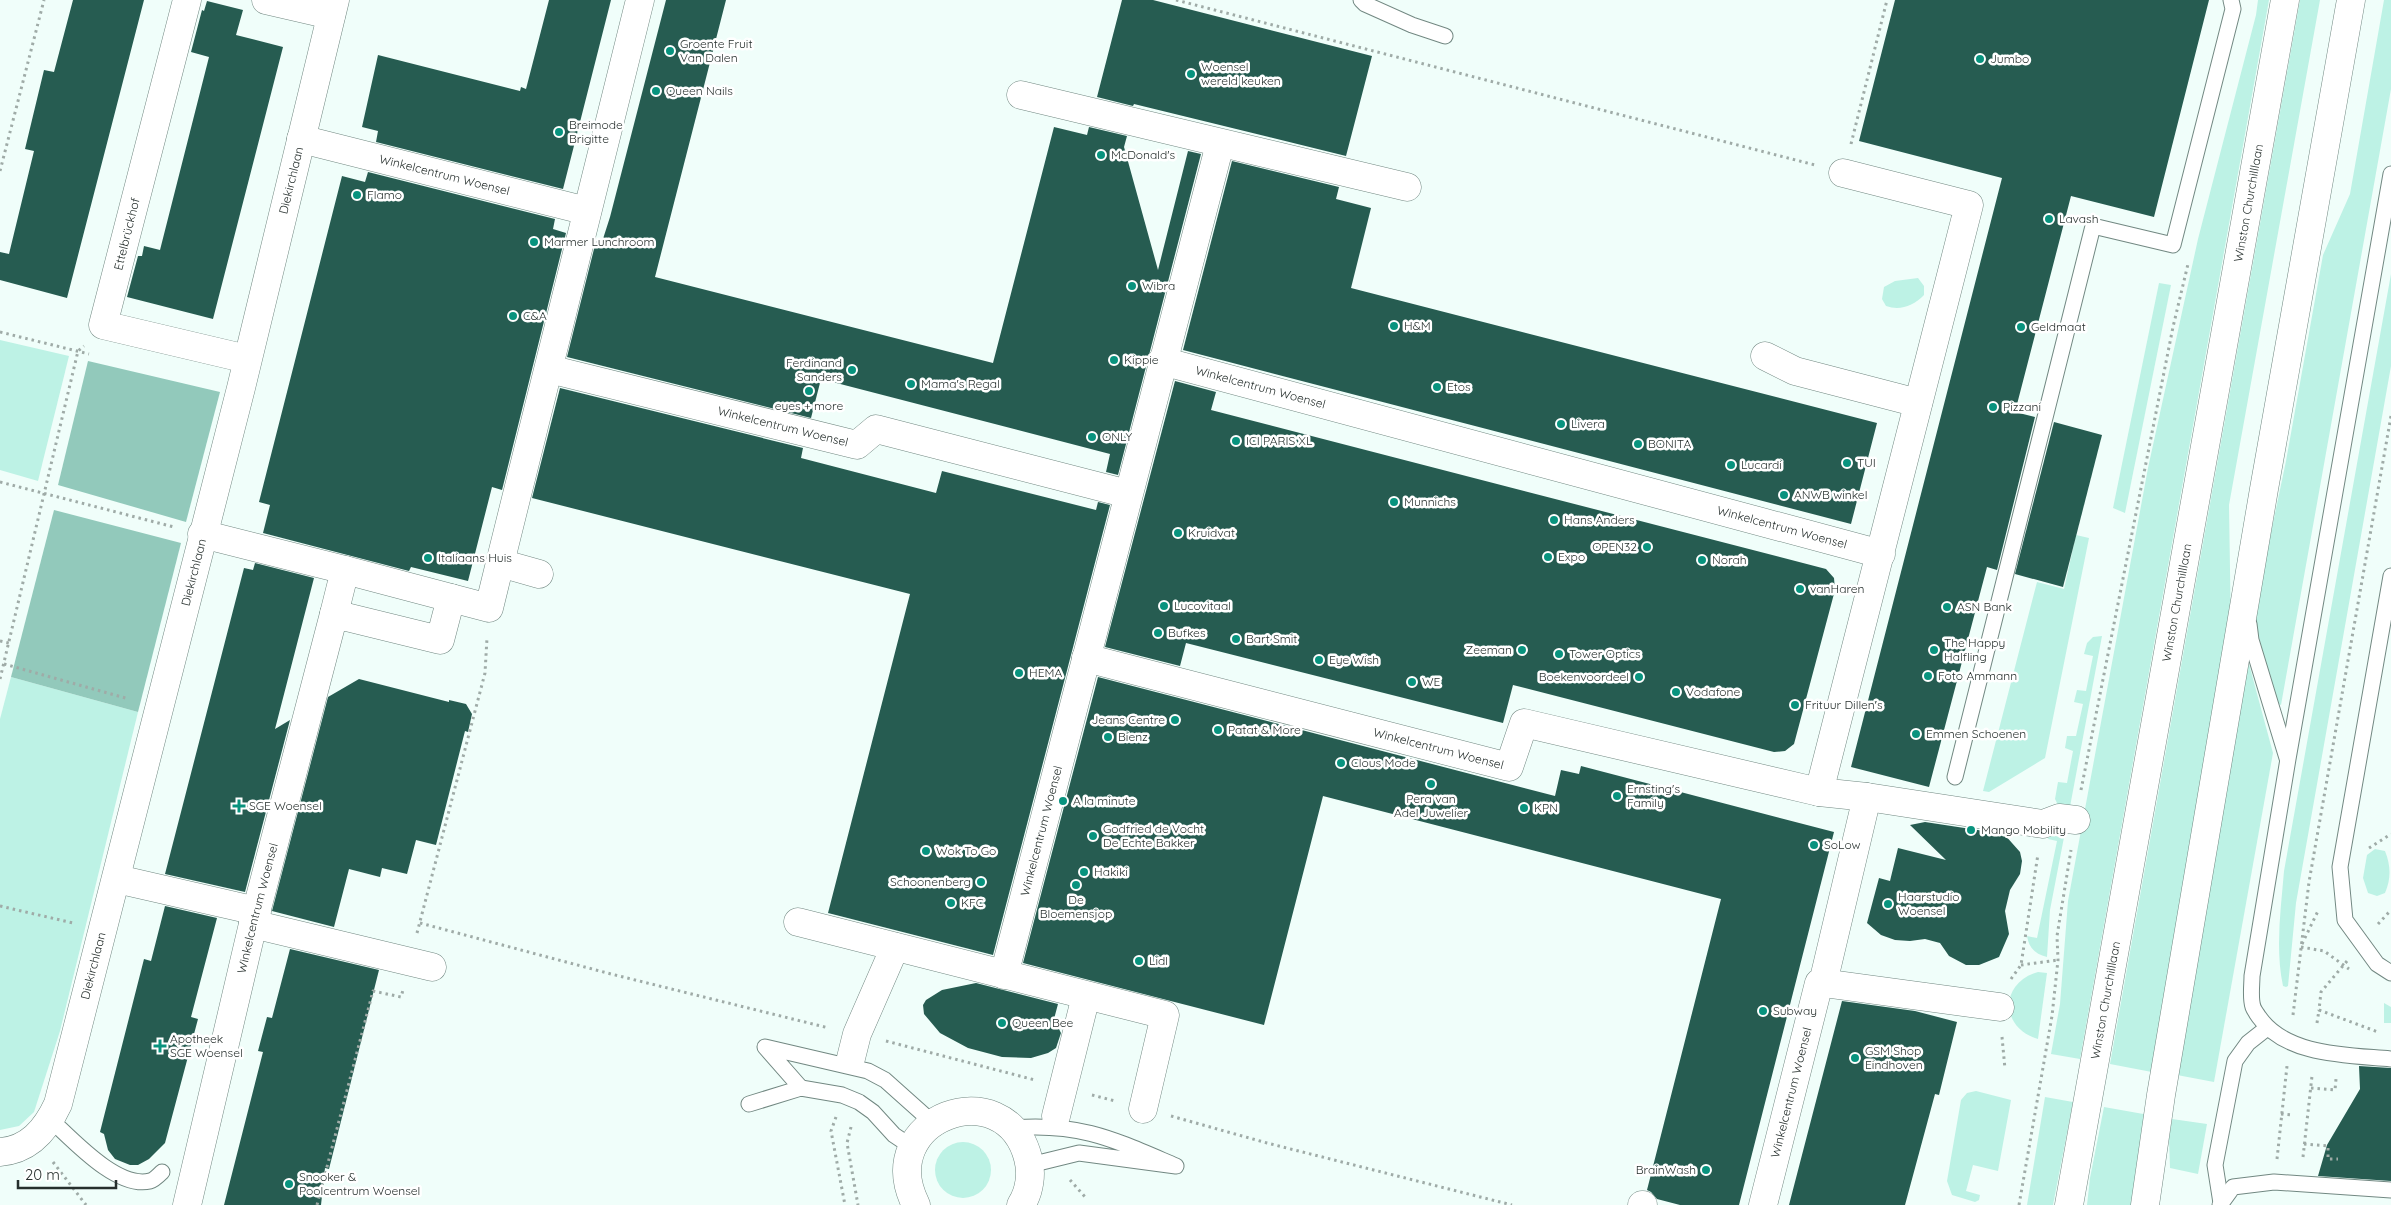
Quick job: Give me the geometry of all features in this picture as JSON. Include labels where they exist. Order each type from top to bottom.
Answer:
[{"type":"street","name":"Ettelbrückhof","points":[[187,0],[103,325],[247,359]]},
{"type":"street","points":[[266,0],[333,8]]},
{"type":"street","points":[[202,534],[489,608],[586,211],[640,0]]},
{"type":"street","name":"Winston Churchilllaan","points":[[2069,1205],[2285,0]]},
{"type":"street","points":[[2145,1205],[2165,1075],[2308,237],[2351,0]]},
{"type":"street","name":"Diekirchlaan","points":[[43,1129],[58,1104],[117,879],[333,8]]},
{"type":"street","points":[[1021,95],[1406,187]]},
{"type":"street","name":"Winkelcentrum Woensel","points":[[301,139],[586,211]]},
{"type":"street","name":"Winkelcentrum Woensel","points":[[1004,975],[1162,361],[1220,144]]},
{"type":"street","points":[[1819,792],[1969,205],[1843,172]]},
{"type":"street","points":[[1765,356],[1794,371],[1918,403]]},
{"type":"street","name":"Winkelcentrum Woensel","points":[[1162,361],[1881,554]]},
{"type":"street","name":"Winkelcentrum Woensel","points":[[548,369],[857,445],[876,429],[1128,494]]},
{"type":"street","points":[[500,563],[539,574]]},
{"type":"street","name":"Winkelcentrum Woensel","points":[[187,1205],[255,918],[345,570]]},
{"type":"street","points":[[334,614],[440,640],[452,598]]},
{"type":"street","name":"Winkelcentrum Woensel","points":[[1086,658],[1510,767],[1524,723],[1819,792],[1867,797],[2043,824],[2059,818],[2076,820]]},
{"type":"street","name":"Winkelcentrum Woensel","points":[[1763,1205],[1819,983],[1823,983],[1867,797]]},
{"type":"street","points":[[117,879],[421,965]]},
{"type":"street","points":[[798,922],[1165,1015],[1143,1109]]},
{"type":"street","points":[[854,1046],[895,947]]},
{"type":"street","points":[[1823,983],[2000,1007]]},
{"type":"street","points":[[1056,1116],[1086,996]]},
{"type":"street","points":[[916,1205],[906,1178],[912,1147],[920,1133],[932,1122],[948,1114],[973,1111],[997,1117],[1020,1138],[1030,1165],[1030,1182],[1021,1205]]},
{"type":"street","points":[[0,1152],[12,1151],[24,1146],[43,1129]]},
{"type":"lane","points":[[1361,0],[1365,4],[1412,25],[1445,36]]},
{"type":"lane","points":[[1955,777],[2093,226],[2173,245],[2233,9],[2231,0]]},
{"type":"lane","points":[[2391,174],[2288,759],[2252,976],[2253,1008],[2267,1028],[2290,1042],[2346,1055],[2391,1059]]},
{"type":"lane","points":[[2391,576],[2340,867],[2345,920],[2377,964],[2391,973]]},
{"type":"lane","points":[[2246,603],[2251,640],[2288,759]]},
{"type":"lane","points":[[2221,1204],[2215,1165],[2235,1061],[2248,1044],[2267,1028]]},
{"type":"lane","points":[[801,1088],[765,1047],[868,1071],[884,1080],[932,1122]]},
{"type":"lane","points":[[749,1104],[801,1088],[842,1095],[860,1102],[873,1112],[894,1135],[912,1147]]},
{"type":"lane","points":[[1011,1128],[1069,1127],[1112,1138],[1176,1166],[1079,1153],[1030,1165]]},
{"type":"lane","points":[[43,1129],[113,1174],[130,1180],[150,1181],[162,1172]]},
{"type":"lane","points":[[2221,1204],[2233,1188],[2264,1182],[2391,1190]]},
{"type":"path","points":[[0,171],[44,0]]},
{"type":"path","points":[[1176,0],[1843,172],[1887,0]]},
{"type":"path","points":[[2019,1205],[2052,1016],[2058,960],[2057,936],[2087,756],[2169,347],[2189,260]]},
{"type":"path","points":[[0,332],[78,351],[0,679]]},
{"type":"path","points":[[2294,1006],[2309,882],[2391,416]]},
{"type":"path","points":[[0,482],[202,534]]},
{"type":"path","points":[[317,1205],[373,991],[401,997],[421,965],[420,923],[485,673],[489,608]]},
{"type":"path","points":[[0,641],[9,643]]},
{"type":"path","points":[[4,664],[131,700],[160,704]]},
{"type":"path","points":[[2000,1007],[2007,984],[2021,964],[2043,824]]},
{"type":"path","points":[[0,906],[102,932]]},
{"type":"path","points":[[420,923],[611,974],[854,1046],[1063,1088],[1267,1143],[1512,1205]]},
{"type":"path","points":[[2301,946],[2324,951],[2351,971]]},
{"type":"path","points":[[2021,964],[2058,960]]},
{"type":"path","points":[[2317,1023],[2321,992],[2343,965]]},
{"type":"path","points":[[2319,1010],[2383,1034]]},
{"type":"path","points":[[2276,1160],[2287,1069]]},
{"type":"path","points":[[2303,1157],[2312,1076]]},
{"type":"path","points":[[2311,1088],[2334,1090],[2336,1079],[2345,1080]]},
{"type":"path","points":[[838,1110],[831,1131],[845,1205]]},
{"type":"path","points":[[2281,1114],[2292,1116]]},
{"type":"path","points":[[853,1121],[847,1143],[858,1205]]},
{"type":"path","points":[[43,1129],[86,1205]]},
{"type":"path","points":[[2304,1144],[2328,1146],[2328,1159],[2346,1160]]},
{"type":"path","points":[[1069,1179],[1086,1198]]},
{"type":"green space","points":[[2258,0],[2269,0],[2080,1059],[2051,1054],[2060,1004],[2068,901],[2148,468],[2198,239],[2256,15]]},
{"type":"green space","points":[[2300,0],[2320,0],[2229,505],[2231,634],[2157,1073],[2110,1064]]},
{"type":"green space","points":[[2384,0],[2391,0],[2391,89],[2281,705],[2277,703],[2255,623],[2255,609],[2286,461],[2323,255],[2350,194]]},
{"type":"green space","points":[[2391,274],[2391,366],[2296,903],[2288,986],[2286,987],[2283,986],[2279,957],[2284,871]]},
{"type":"green space","points":[[1918,278],[1924,286],[1924,295],[1920,299],[1911,305],[1901,308],[1886,306],[1882,299],[1884,287],[1895,281]]},
{"type":"green space","points":[[2159,283],[2171,285],[2125,513],[2113,508]]},
{"type":"green space","points":[[0,340],[69,356],[38,481],[0,470]]},
{"type":"green space","points":[[88,361],[220,392],[186,522],[58,485]]},
{"type":"green space","points":[[54,510],[181,543],[138,712],[11,677]]},
{"type":"green space","points":[[2076,535],[2089,538],[2045,758],[1989,792],[1983,791],[2037,582],[2064,589]]},
{"type":"green space","points":[[2102,636],[2069,812],[2059,807],[2055,799],[2058,782],[2067,783],[2073,751],[2065,748],[2067,736],[2076,736],[2083,704],[2074,702],[2077,690],[2086,691],[2093,656],[2084,654],[2087,643],[2093,637]]},
{"type":"green space","points":[[2245,664],[2249,664],[2273,753],[2214,1082],[2177,1075]]},
{"type":"green space","points":[[11,677],[138,712],[60,1031],[34,1112],[19,1126],[0,1130],[0,719]]},
{"type":"green space","points":[[2066,827],[2050,910],[2047,957],[2033,950],[2027,936],[2037,938],[2057,841],[2048,839],[2050,834]]},
{"type":"green space","points":[[2375,849],[2385,851],[2390,872],[2385,893],[2377,896],[2368,893],[2363,878],[2367,855]]},
{"type":"green space","points":[[2038,972],[2047,973],[2038,1039],[2025,1033],[2016,1025],[2011,1016],[2009,1006],[2011,995],[2016,986],[2025,978]]},
{"type":"green space","points":[[2384,1003],[2391,1007],[2391,1023],[2384,1023]]},
{"type":"green space","points":[[1976,1091],[2011,1100],[1998,1171],[1973,1165],[1966,1191],[1980,1195],[1979,1200],[1975,1202],[1952,1195],[1947,1181],[1961,1100],[1967,1093]]},
{"type":"green space","points":[[2045,1097],[2073,1102],[2053,1205],[2027,1205]]},
{"type":"green space","points":[[2104,1107],[2149,1115],[2133,1205],[2087,1205],[2090,1178]]},
{"type":"green space","points":[[2172,1119],[2207,1124],[2198,1174],[2170,1168],[2169,1138]]},
{"type":"green space","points":[[963,1142],[974,1144],[983,1150],[989,1159],[991,1170],[989,1181],[983,1190],[974,1196],[963,1198],[952,1196],[943,1190],[937,1181],[935,1170],[937,1159],[943,1150],[952,1144]]},
{"type":"building","points":[[73,0],[144,0],[67,298],[0,280],[0,252],[9,254],[34,151],[25,149],[44,70],[54,72]]},
{"type":"building","points":[[549,0],[611,0],[563,189],[376,142],[378,131],[362,127],[378,55],[520,91],[521,87],[526,89]]},
{"type":"building","points":[[666,0],[726,0],[655,277],[993,363],[1054,127],[1087,135],[1089,127],[1127,136],[1124,147],[1158,270],[1188,151],[1201,154],[1118,475],[1106,472],[1110,454],[821,379],[811,418],[567,357],[596,241],[602,242],[610,217]]},
{"type":"building","points":[[1122,0],[1153,0],[1372,56],[1346,156],[1134,104],[1133,106],[1097,97]]},
{"type":"building","points":[[1895,0],[2209,0],[2154,217],[2071,196],[2015,412],[2035,417],[1997,570],[1987,567],[1929,787],[1851,767],[2002,178],[1859,141]]},
{"type":"building","points":[[207,1],[243,10],[236,35],[283,47],[213,319],[127,297],[138,256],[142,256],[144,246],[160,250],[209,57],[191,52],[202,10],[204,11]]},
{"type":"building","points":[[1232,161],[1339,187],[1336,199],[1371,208],[1351,288],[1877,423],[1851,524],[1183,350]]},
{"type":"building","points":[[368,172],[555,219],[553,229],[566,233],[502,490],[492,487],[468,581],[411,567],[409,571],[263,533],[270,505],[259,502],[342,176],[365,182]]},
{"type":"building","points":[[1175,381],[1216,392],[1211,410],[1826,569],[1834,578],[1835,590],[1794,744],[1785,751],[1774,752],[1513,685],[1503,723],[1186,643],[1180,666],[1105,647]]},
{"type":"building","points":[[560,388],[803,448],[801,458],[936,493],[942,471],[1096,510],[1098,502],[1110,505],[993,955],[828,913],[910,594],[532,498]]},
{"type":"building","points":[[2054,422],[2102,435],[2063,587],[2015,574]]},
{"type":"building","points":[[255,563],[314,578],[275,729],[290,720],[245,892],[165,874],[244,568],[253,570]]},
{"type":"building","points":[[1098,677],[1555,796],[1561,770],[1579,774],[1581,766],[1834,832],[1739,1205],[1680,1205],[1657,1199],[1647,1190],[1721,899],[1323,796],[1264,1025],[1023,963]]},
{"type":"building","points":[[359,679],[449,702],[449,700],[466,704],[472,714],[468,732],[465,731],[436,845],[416,840],[407,874],[382,868],[380,877],[349,869],[334,927],[272,911],[328,697]]},
{"type":"building","points":[[1925,822],[2004,834],[2020,852],[2022,861],[2020,874],[2010,890],[2005,911],[2009,934],[1999,957],[1979,965],[1966,965],[1949,956],[1940,943],[1925,939],[1895,940],[1881,935],[1867,923],[1879,878],[1890,881],[1898,848],[1946,860],[1910,825]]},
{"type":"building","points":[[165,906],[217,918],[191,1017],[198,1019],[165,1143],[149,1159],[138,1165],[130,1165],[115,1159],[108,1150],[104,1134],[100,1132],[144,959],[151,961]]},
{"type":"building","points":[[290,949],[379,970],[329,1169],[325,1168],[321,1205],[224,1205],[263,1052],[258,1051],[267,1017],[272,1018]]},
{"type":"building","points":[[976,983],[1058,1004],[1054,1019],[1061,1033],[1056,1048],[1048,1053],[1031,1058],[1002,1057],[968,1048],[940,1033],[924,1014],[923,1005],[926,1000],[942,990]]},
{"type":"building","points":[[1842,1001],[1915,1011],[1957,1022],[1939,1095],[1935,1094],[1905,1205],[1789,1205]]},
{"type":"building","points":[[2359,1066],[2391,1068],[2391,1181],[2318,1176],[2327,1145],[2360,1089]]},
{"type":"place","name":"Groente Fruit Van Dalen","points":[[670,51]]},
{"type":"place","name":"Jumbo","points":[[1980,59]]},
{"type":"place","name":"Woensel wereld keuken","points":[[1191,74]]},
{"type":"place","name":"Queen Nails","points":[[656,91]]},
{"type":"place","name":"Breimode Brigitte","points":[[559,132]]},
{"type":"place","name":"McDonald's","points":[[1101,155]]},
{"type":"place","name":"Flamo","points":[[357,195]]},
{"type":"place","name":"Lavash","points":[[2049,219]]},
{"type":"place","name":"Marmer Lunchroom","points":[[534,242]]},
{"type":"place","name":"Wibra","points":[[1132,286]]},
{"type":"place","name":"C&A","points":[[513,316]]},
{"type":"place","name":"H&M","points":[[1394,326]]},
{"type":"place","name":"Geldmaat","points":[[2021,327]]},
{"type":"place","name":"Kippie","points":[[1114,360]]},
{"type":"place","name":"Ferdinand Sanders","points":[[852,370]]},
{"type":"place","name":"Mama's Regal","points":[[911,384]]},
{"type":"place","name":"Etos","points":[[1437,387]]},
{"type":"place","name":"eyes + more","points":[[809,391]]},
{"type":"place","name":"Pizzani","points":[[1993,407]]},
{"type":"place","name":"Livera","points":[[1561,424]]},
{"type":"place","name":"ONLY","points":[[1092,437]]},
{"type":"place","name":"ICI PARIS XL","points":[[1236,441]]},
{"type":"place","name":"BONITA","points":[[1638,444]]},
{"type":"place","name":"TUI","points":[[1847,463]]},
{"type":"place","name":"Lucardi","points":[[1731,465]]},
{"type":"place","name":"ANWB winkel","points":[[1784,495]]},
{"type":"place","name":"Munnichs","points":[[1394,502]]},
{"type":"place","name":"Hans Anders","points":[[1554,520]]},
{"type":"place","name":"Kruidvat","points":[[1178,533]]},
{"type":"place","name":"OPEN32","points":[[1647,547]]},
{"type":"place","name":"Expo","points":[[1548,557]]},
{"type":"place","name":"Italiaans Huis","points":[[428,558]]},
{"type":"place","name":"Norah","points":[[1702,560]]},
{"type":"place","name":"vanHaren","points":[[1800,589]]},
{"type":"place","name":"Lucovitaal","points":[[1164,606]]},
{"type":"place","name":"ASN Bank","points":[[1947,607]]},
{"type":"place","name":"Bufkes","points":[[1158,633]]},
{"type":"place","name":"Bart Smit","points":[[1236,639]]},
{"type":"place","name":"Zeeman","points":[[1522,650]]},
{"type":"place","name":"The Happy Halfling","points":[[1934,650]]},
{"type":"place","name":"Tower Optics","points":[[1559,654]]},
{"type":"place","name":"Eye Wish","points":[[1319,660]]},
{"type":"place","name":"HEMA","points":[[1019,673]]},
{"type":"place","name":"Foto Ammann","points":[[1928,676]]},
{"type":"place","name":"Boekenvoordeel","points":[[1639,677]]},
{"type":"place","name":"WE","points":[[1412,682]]},
{"type":"place","name":"Vodafone","points":[[1676,692]]},
{"type":"place","name":"Frituur Dillen's","points":[[1795,705]]},
{"type":"place","name":"Jeans Centre","points":[[1175,720]]},
{"type":"place","name":"Patat & More","points":[[1218,730]]},
{"type":"place","name":"Emmen Schoenen","points":[[1916,734]]},
{"type":"place","name":"Bienz","points":[[1108,737]]},
{"type":"place","name":"Clous Mode","points":[[1341,763]]},
{"type":"place","name":"Pera van Adel Juwelier","points":[[1431,784]]},
{"type":"place","name":"Ernsting's Family","points":[[1617,796]]},
{"type":"place","name":"A la minute","points":[[1063,801]]},
{"type":"place","name":"SGE Woensel","points":[[239,806]]},
{"type":"place","name":"KPN","points":[[1524,808]]},
{"type":"place","name":"Mango Mobility","points":[[1971,830]]},
{"type":"place","name":"Godfried de Vocht De Echte Bakker","points":[[1093,836]]},
{"type":"place","name":"SoLow","points":[[1814,845]]},
{"type":"place","name":"Wok To Go","points":[[926,851]]},
{"type":"place","name":"Hakiki","points":[[1084,872]]},
{"type":"place","name":"Schoonenberg","points":[[981,882]]},
{"type":"place","name":"De Bloemensjop","points":[[1076,885]]},
{"type":"place","name":"KFC","points":[[951,903]]},
{"type":"place","name":"Haarstudio Woensel","points":[[1888,904]]},
{"type":"place","name":"Lidl","points":[[1139,961]]},
{"type":"place","name":"Subway","points":[[1763,1011]]},
{"type":"place","name":"Queen Bee","points":[[1002,1023]]},
{"type":"place","name":"Apotheek SGE Woensel","points":[[160,1046]]},
{"type":"place","name":"GSM Shop Eindhoven","points":[[1855,1058]]},
{"type":"place","name":"BrainWash","points":[[1706,1170]]},
{"type":"place","name":"Snooker & Poolcentrum Woensel","points":[[289,1184]]}]
